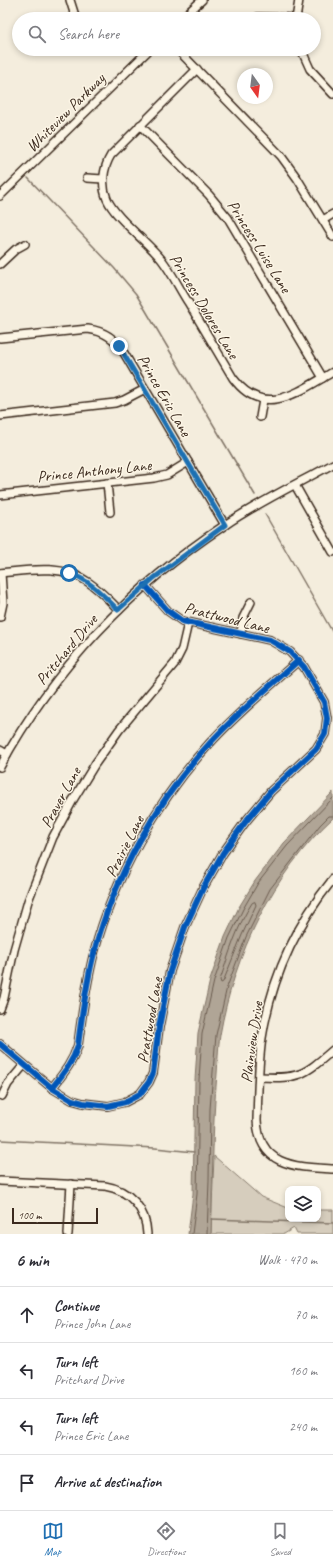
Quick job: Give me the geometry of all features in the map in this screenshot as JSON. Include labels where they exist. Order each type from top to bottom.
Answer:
[{"type":"street","points":[[70,0],[74,12]]},
{"type":"street","points":[[189,12],[202,0]]},
{"type":"street","points":[[297,12],[299,0]]},
{"type":"street","name":"Whiteview Parkway","points":[[0,196],[143,56]]},
{"type":"street","points":[[184,56],[281,156],[297,178],[333,237]]},
{"type":"street","points":[[304,56],[313,74],[333,94]]},
{"type":"street","name":"Princess Dolores Lane","points":[[197,69],[111,155],[105,168],[103,179],[105,193],[110,204],[166,266],[233,378],[247,393],[263,400]]},
{"type":"street","name":"Princess Luise Lane","points":[[140,125],[209,196],[228,218],[323,378]]},
{"type":"street","points":[[87,178],[103,179]]},
{"type":"street","points":[[323,220],[333,214]]},
{"type":"street","points":[[0,264],[16,249],[25,244]]},
{"type":"street","name":"Prince Eric Lane","points":[[0,338],[83,329],[98,331],[110,337],[119,346],[225,525]]},
{"type":"street","points":[[260,417],[263,400],[274,400],[288,396],[333,372]]},
{"type":"street","points":[[0,416],[115,403],[145,389]]},
{"type":"street","name":"Prince Anthony Lane","points":[[0,495],[159,477],[167,475],[188,462]]},
{"type":"street","name":"Pritchard Drive","points":[[0,767],[45,695],[84,647],[118,610],[145,585],[225,525],[333,464]]},
{"type":"street","points":[[106,483],[110,512]]},
{"type":"street","points":[[296,484],[333,552]]},
{"type":"street","points":[[0,617],[3,603],[0,573],[44,569],[69,573],[83,579],[92,585],[118,610]]},
{"type":"street","name":"Prattwood Lane","points":[[0,1044],[52,1088],[72,1100],[83,1104],[108,1106],[125,1102],[140,1094],[149,1082],[155,1064],[159,1027],[170,971],[185,927],[203,888],[223,853],[250,817],[271,791],[316,749],[325,734],[327,722],[326,706],[307,671],[299,660],[285,648],[275,642],[188,623],[173,615],[145,585]]},
{"type":"street","points":[[241,634],[243,618],[251,602]]},
{"type":"street","name":"Praver Lane","points":[[0,1009],[26,907],[53,837],[94,764],[119,730],[175,663],[182,649],[188,623]]},
{"type":"street","name":"Prairie Lane","points":[[52,1088],[68,1068],[75,1055],[78,1046],[88,980],[98,938],[118,884],[142,836],[167,796],[207,746],[241,711],[299,660]]},
{"type":"street","points":[[0,750],[7,754]]},
{"type":"street","name":"Plainview Drive","points":[[333,879],[330,889],[299,929],[276,980],[264,1029],[259,1077],[257,1126],[260,1140],[274,1158],[288,1165],[333,1169]]},
{"type":"street","points":[[259,1077],[285,1078],[299,1075],[312,1068],[333,1050]]},
{"type":"street","points":[[2,1096],[6,1087],[24,1065]]},
{"type":"street","points":[[0,1181],[111,1187],[127,1194],[135,1200],[144,1216],[147,1234]]},
{"type":"street","points":[[68,1234],[71,1184]]},
{"type":"shaded area","points":[[214,1156],[261,1197],[285,1207],[285,1222],[321,1222],[321,1210],[333,1210],[333,1234],[297,1234],[294,1228],[284,1234],[211,1234]]},
{"type":"water","points":[[333,792],[333,818],[311,840],[292,864],[275,890],[259,917],[235,975],[226,1005],[219,1044],[214,1114],[211,1234],[188,1234],[193,1194],[195,1080],[198,1033],[210,980],[225,937],[239,907],[255,881],[284,843]]},
{"type":"waterway","points":[[28,178],[114,268],[136,294],[255,495]]},
{"type":"waterway","points":[[265,514],[333,633]]},
{"type":"waterway","points":[[0,1140],[155,1148],[194,1152]]},
{"type":"waterway","points":[[211,1219],[333,1223]]},
{"type":"cycle path","points":[[0,1044],[52,1088],[72,1100],[108,1106],[125,1102],[140,1094],[149,1082],[153,1073],[159,1027],[170,971],[185,927],[203,888],[223,853],[246,821],[271,791],[316,749],[325,734],[327,718],[324,702],[304,667],[290,652],[270,640],[182,621],[168,611],[145,585]]},
{"type":"cycle path","points":[[52,1088],[67,1068],[78,1045],[86,988],[94,953],[113,896],[126,868],[155,815],[190,766],[220,732],[299,660]]},
{"type":"route","points":[[69,573],[92,585],[118,610],[145,585],[225,525],[119,346]]}]
